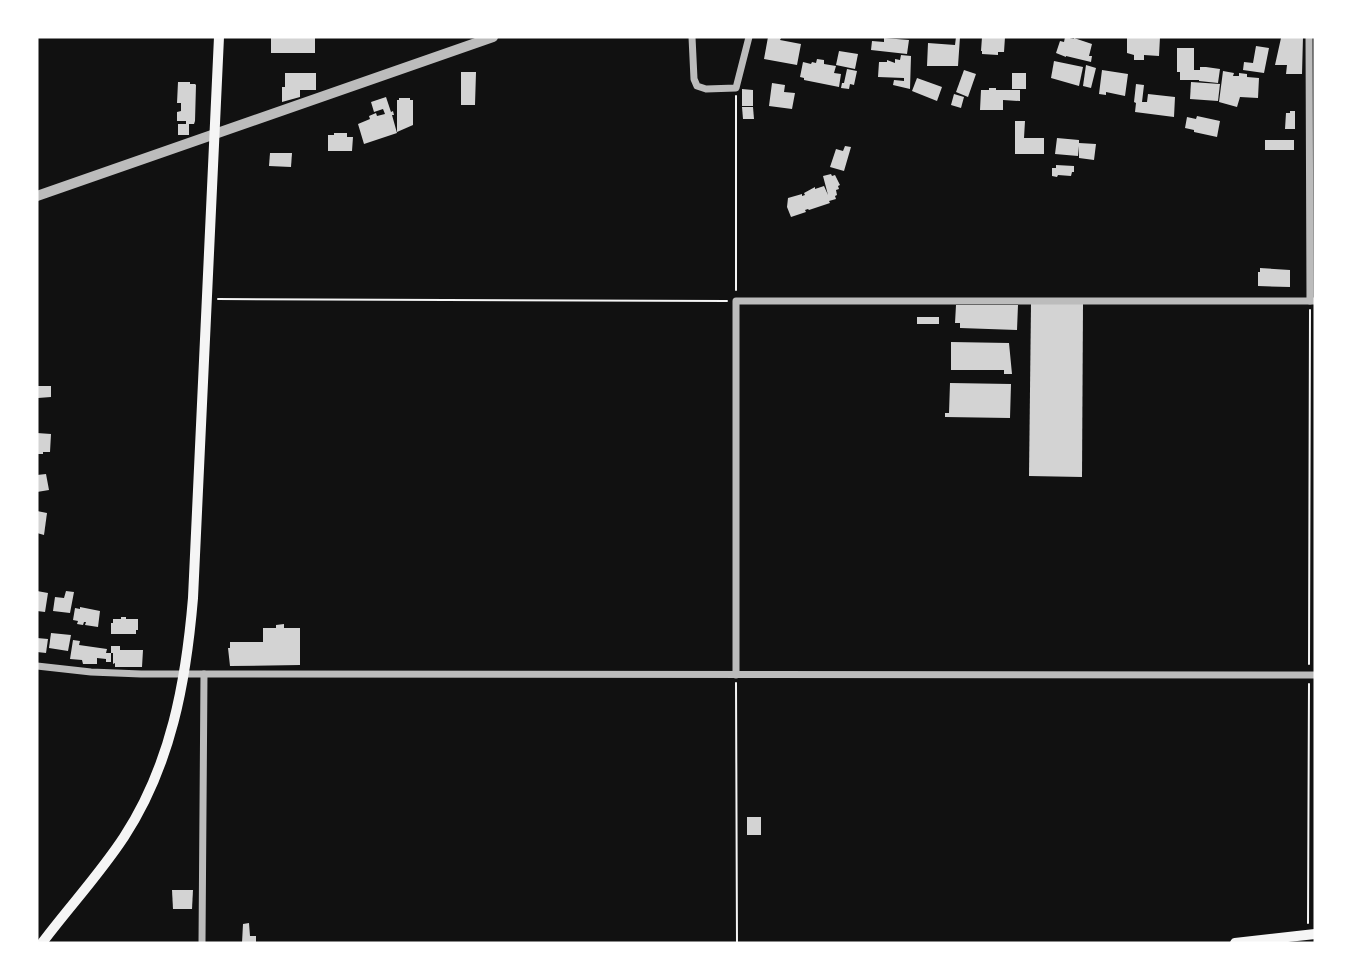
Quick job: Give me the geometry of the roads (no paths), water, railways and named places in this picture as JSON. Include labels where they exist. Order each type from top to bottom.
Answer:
[{"type":"main road","points":[[42,943],[101,869],[137,815],[162,762],[172,731],[184,674],[193,597],[219,37]]},
{"type":"main road","points":[[1235,943],[1310,939]]},
{"type":"street","points":[[37,196],[493,37]]},
{"type":"street","points":[[692,37],[694,79],[697,86],[706,89],[736,88],[749,37]]},
{"type":"street","points":[[736,675],[736,301],[1313,301],[1309,37]]},
{"type":"street","points":[[37,666],[142,674],[1312,676]]},
{"type":"street","points":[[202,943],[204,674]]}]
